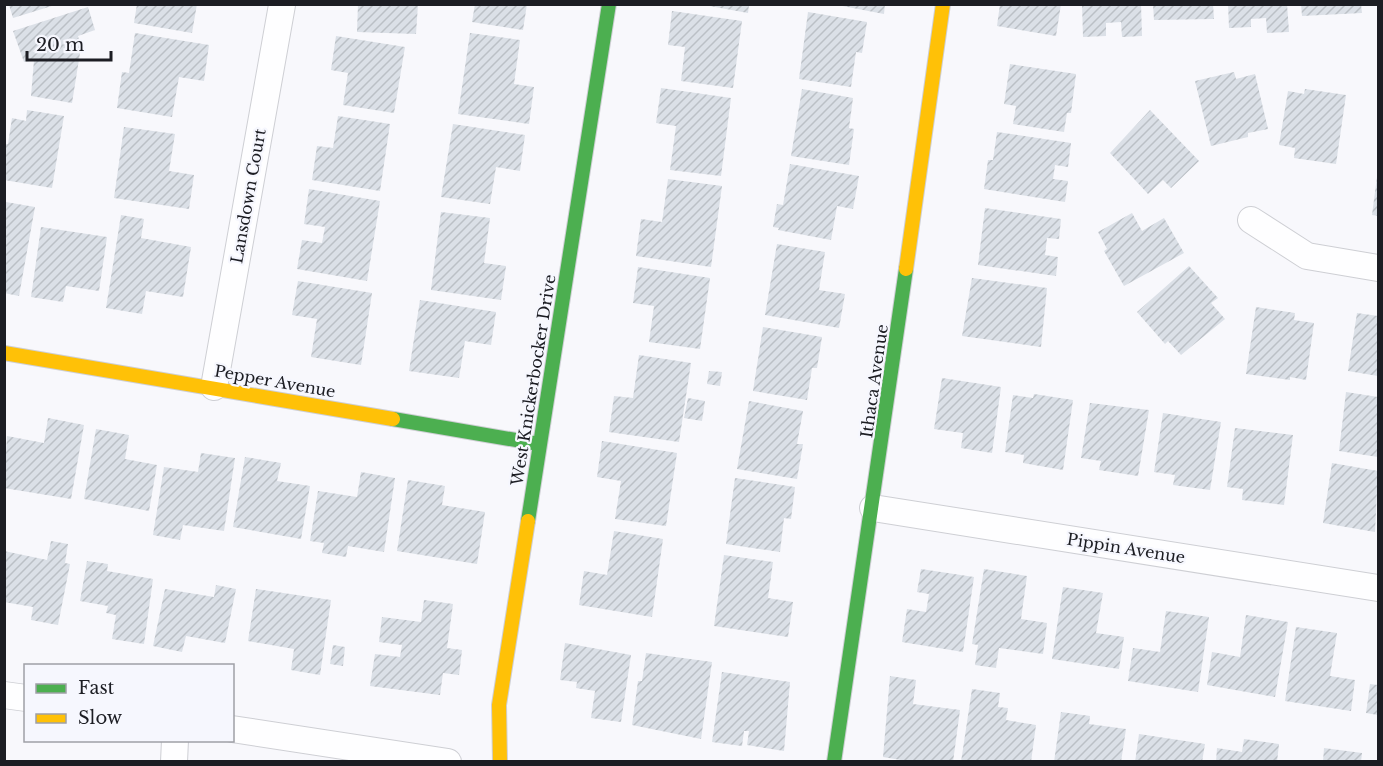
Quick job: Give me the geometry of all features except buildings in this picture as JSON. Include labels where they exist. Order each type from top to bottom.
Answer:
[{"type":"street","name":"West Knickerbocker Drive","points":[[500,762],[499,705],[609,4]]},
{"type":"street","name":"Ithaca Avenue","points":[[834,762],[873,508],[943,4]]},
{"type":"street","name":"Lansdown Court","points":[[214,387],[282,5]]},
{"type":"street","points":[[1251,220],[1307,256],[1378,268]]},
{"type":"street","name":"Pepper Avenue","points":[[4,353],[539,444]]},
{"type":"street","name":"Pippin Avenue","points":[[873,508],[1378,588]]},
{"type":"street","points":[[4,695],[24,698]]},
{"type":"street","points":[[234,729],[448,762]]},
{"type":"street","points":[[174,762],[176,742]]},
{"type":"traffic: fast","points":[[528,521],[609,4]]},
{"type":"traffic: fast","points":[[834,762],[906,269]]},
{"type":"traffic: fast","points":[[393,419],[539,444]]},
{"type":"traffic: slow","points":[[906,269],[943,4]]},
{"type":"traffic: slow","points":[[4,353],[393,419]]},
{"type":"traffic: slow","points":[[500,762],[499,705],[528,521]]}]
